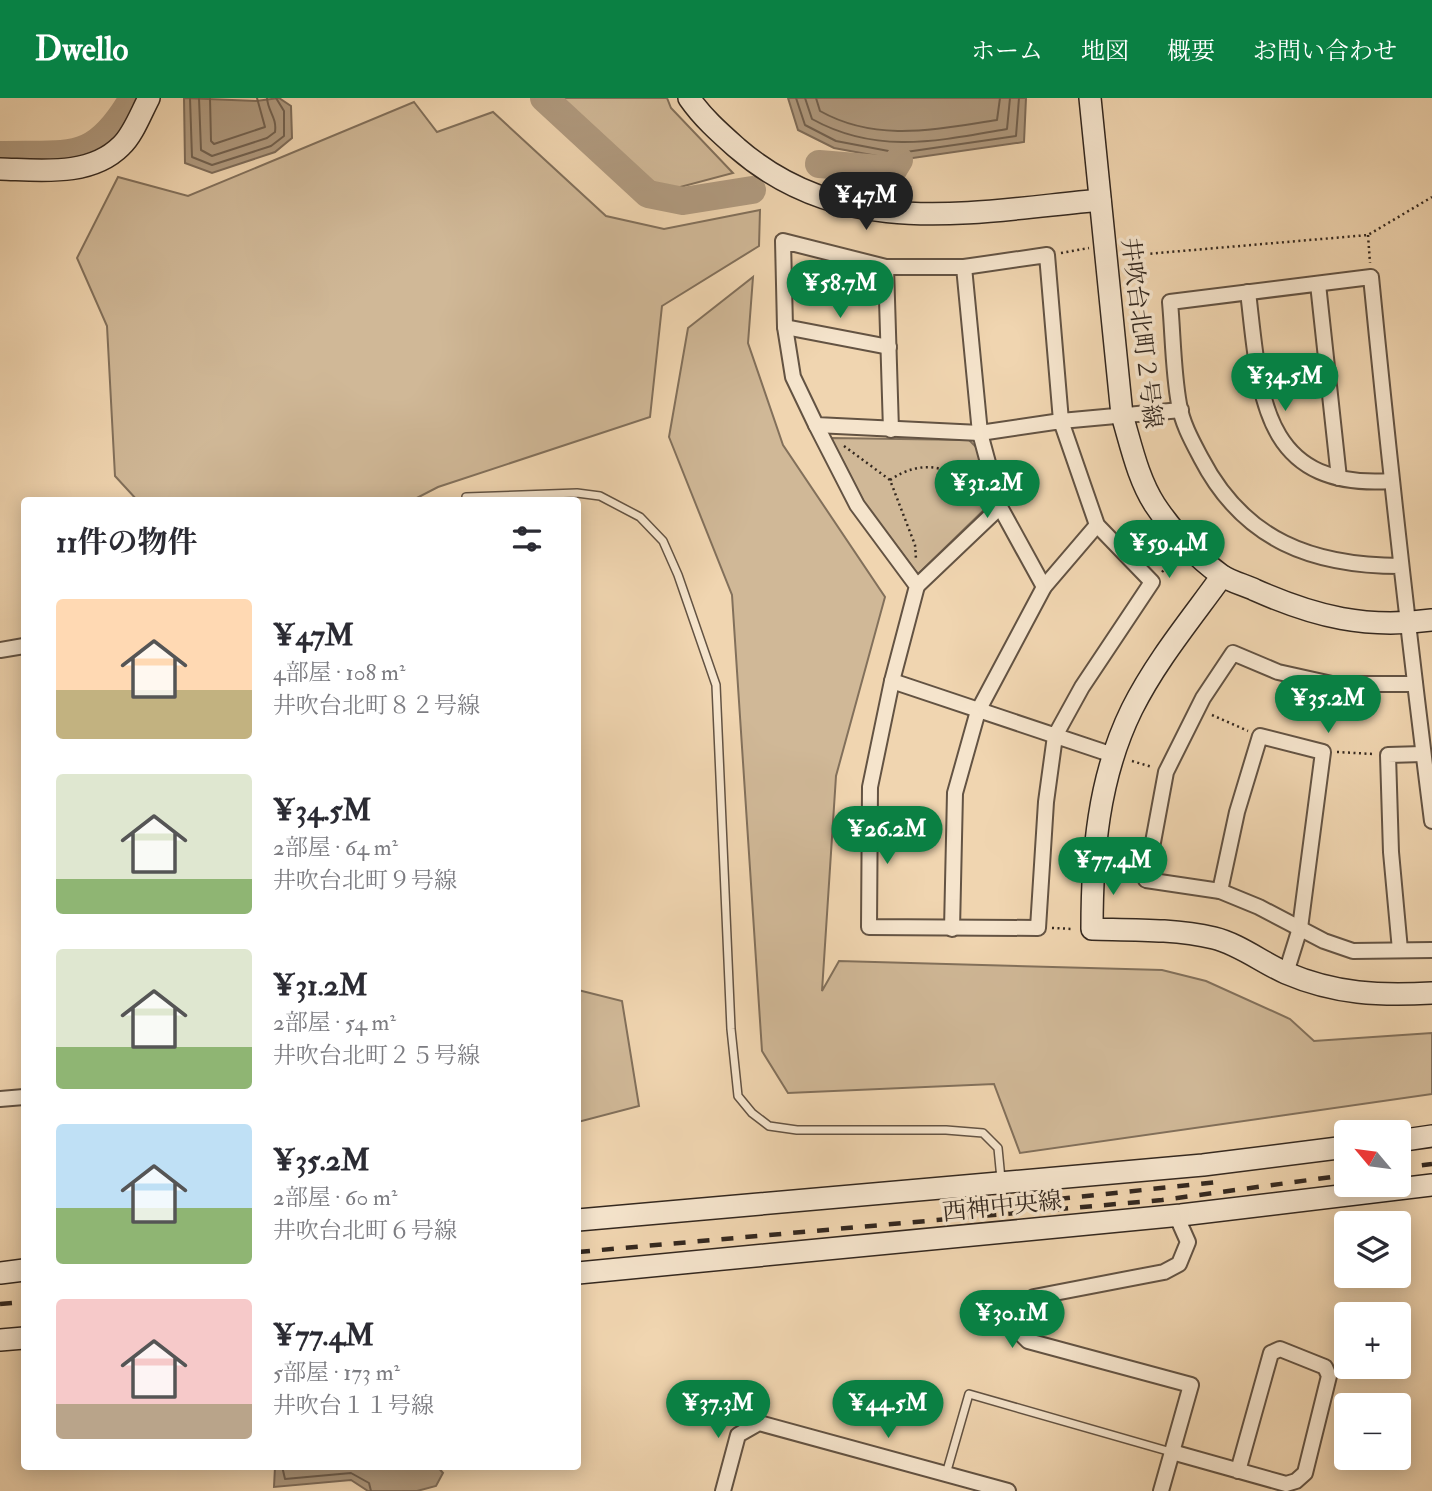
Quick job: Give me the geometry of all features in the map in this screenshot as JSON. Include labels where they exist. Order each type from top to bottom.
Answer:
[{"type":"street","points":[[0,169],[65,170],[99,162],[123,145],[149,98]]},
{"type":"street","points":[[689,98],[703,118],[753,162],[805,193],[870,212],[941,215],[1100,200]]},
{"type":"street","name":"井吹台北町２号線","points":[[1090,98],[1122,415],[1134,457],[1154,503],[1188,545],[1223,576],[1279,601],[1341,621],[1408,623],[1432,620]]},
{"type":"street","points":[[917,586],[857,505],[793,377],[785,327],[783,242],[886,267],[964,267],[1047,255],[1061,422],[1097,525],[1152,582],[1082,687],[1055,736],[1044,826],[1038,928],[869,927],[870,787],[892,681],[917,586],[1000,507]]},
{"type":"street","points":[[886,267],[891,430]]},
{"type":"street","points":[[964,267],[980,433],[1000,507],[1044,587]]},
{"type":"street","points":[[1401,566],[1365,566],[1295,550],[1263,532],[1238,511],[1221,491],[1190,437],[1181,410],[1170,302],[1371,277],[1391,481],[1432,821]]},
{"type":"street","points":[[1318,284],[1339,478]]},
{"type":"street","points":[[1248,292],[1261,395],[1270,424],[1286,445],[1307,464],[1339,478],[1363,482],[1391,481]]},
{"type":"street","points":[[785,327],[889,347]]},
{"type":"street","points":[[817,425],[980,433],[1181,410]]},
{"type":"street","points":[[952,929],[955,793],[978,711],[1044,587],[1097,525]]},
{"type":"street","points":[[1223,576],[1163,657],[1132,709],[1113,755],[1098,817],[1092,871],[1092,929],[1164,931],[1217,939],[1286,973],[1331,990],[1382,996],[1432,993]]},
{"type":"street","points":[[0,650],[21,646]]},
{"type":"street","points":[[1415,684],[1332,684],[1278,672],[1233,653],[1197,708],[1166,772],[1146,880],[1220,891],[1324,941],[1353,951],[1432,950]]},
{"type":"street","points":[[892,681],[1113,755]]},
{"type":"street","points":[[1220,891],[1237,812],[1260,736],[1324,752],[1300,928],[1286,973]]},
{"type":"street","points":[[1400,950],[1391,852],[1388,755],[1423,754]]},
{"type":"street","points":[[0,1099],[21,1097]]},
{"type":"street","points":[[1411,1139],[1432,1136]]},
{"type":"street","name":"西神中央線","points":[[581,1220],[1002,1184],[1334,1148]]},
{"type":"street","name":"西神中央線","points":[[581,1273],[1176,1215],[1432,1185]]},
{"type":"street","points":[[1161,1491],[1191,1385],[1028,1341],[1020,1334],[1018,1319],[1021,1306],[1034,1297],[1164,1272],[1179,1264],[1188,1242],[1176,1215]]},
{"type":"street","points":[[0,1261],[21,1259]]},
{"type":"street","points":[[0,1273],[21,1270]]},
{"type":"street","points":[[0,1326],[21,1324]]},
{"type":"street","points":[[0,1340],[21,1338]]},
{"type":"street","points":[[1172,1452],[1238,1471],[1286,1484],[1296,1481],[1305,1473],[1329,1376],[1325,1367],[1280,1349],[1271,1353],[1238,1471]]},
{"type":"street","points":[[724,1491],[738,1435],[759,1423],[1009,1491]]},
{"type":"lane","points":[[467,497],[577,493],[600,496],[640,517],[663,541],[678,575],[716,685],[731,1029],[738,1096],[752,1113],[769,1126],[797,1130],[946,1130],[983,1133],[998,1147],[1002,1184]]},
{"type":"lane","points":[[946,1474],[969,1394],[1172,1452]]},
{"type":"path","points":[[1047,255],[1368,235],[1432,197]]},
{"type":"path","points":[[1368,235],[1371,277]]},
{"type":"path","points":[[817,425],[890,480],[915,545],[917,586]]},
{"type":"path","points":[[890,480],[908,468],[940,467],[984,490],[1000,507]]},
{"type":"path","points":[[1152,582],[1188,545]]},
{"type":"path","points":[[1197,708],[1260,736]]},
{"type":"path","points":[[1324,752],[1388,755]]},
{"type":"path","points":[[1113,755],[1166,772]]},
{"type":"path","points":[[1038,928],[1092,929]]},
{"type":"shaded area","points":[[555,98],[667,98],[671,108],[733,173],[669,190],[638,174]]},
{"type":"shaded area","points":[[414,102],[437,132],[493,112],[606,216],[664,229],[760,210],[759,246],[662,306],[650,417],[438,487],[419,497],[134,497],[115,476],[107,326],[77,258],[118,177],[188,196]]},
{"type":"shaded area","points":[[753,277],[748,343],[783,445],[885,597],[836,776],[822,991],[839,961],[1162,970],[1206,981],[1290,1019],[1314,1041],[1432,1033],[1432,1094],[1020,1153],[994,1084],[788,1093],[762,1051],[732,595],[669,437],[688,328]]},
{"type":"shaded area","points":[[831,438],[969,440],[978,449],[990,504],[918,574],[865,504]]},
{"type":"shaded area","points":[[581,991],[622,1001],[639,1106],[581,1121]]},
{"type":"water","points":[[184,98],[256,101],[279,98],[291,106],[292,138],[275,152],[212,173],[185,163]]},
{"type":"water","points":[[788,98],[1026,98],[1024,142],[899,160],[834,148],[798,130]]},
{"type":"water","points":[[275,1470],[440,1470],[443,1473],[436,1486],[417,1491],[368,1491],[351,1480],[274,1487]]},
{"type":"waterway","points":[[0,155],[45,155],[78,151],[106,135],[133,98]]},
{"type":"waterway","points":[[544,98],[648,194],[683,201],[752,190]]},
{"type":"waterway","points":[[819,164],[893,170],[899,160]]},
{"type":"railway","points":[[1411,1166],[1432,1164]]},
{"type":"railway","points":[[581,1252],[1162,1200],[1334,1177]]},
{"type":"railway","points":[[1058,1199],[1218,1182]]},
{"type":"railway","points":[[0,1304],[21,1302]]}]
